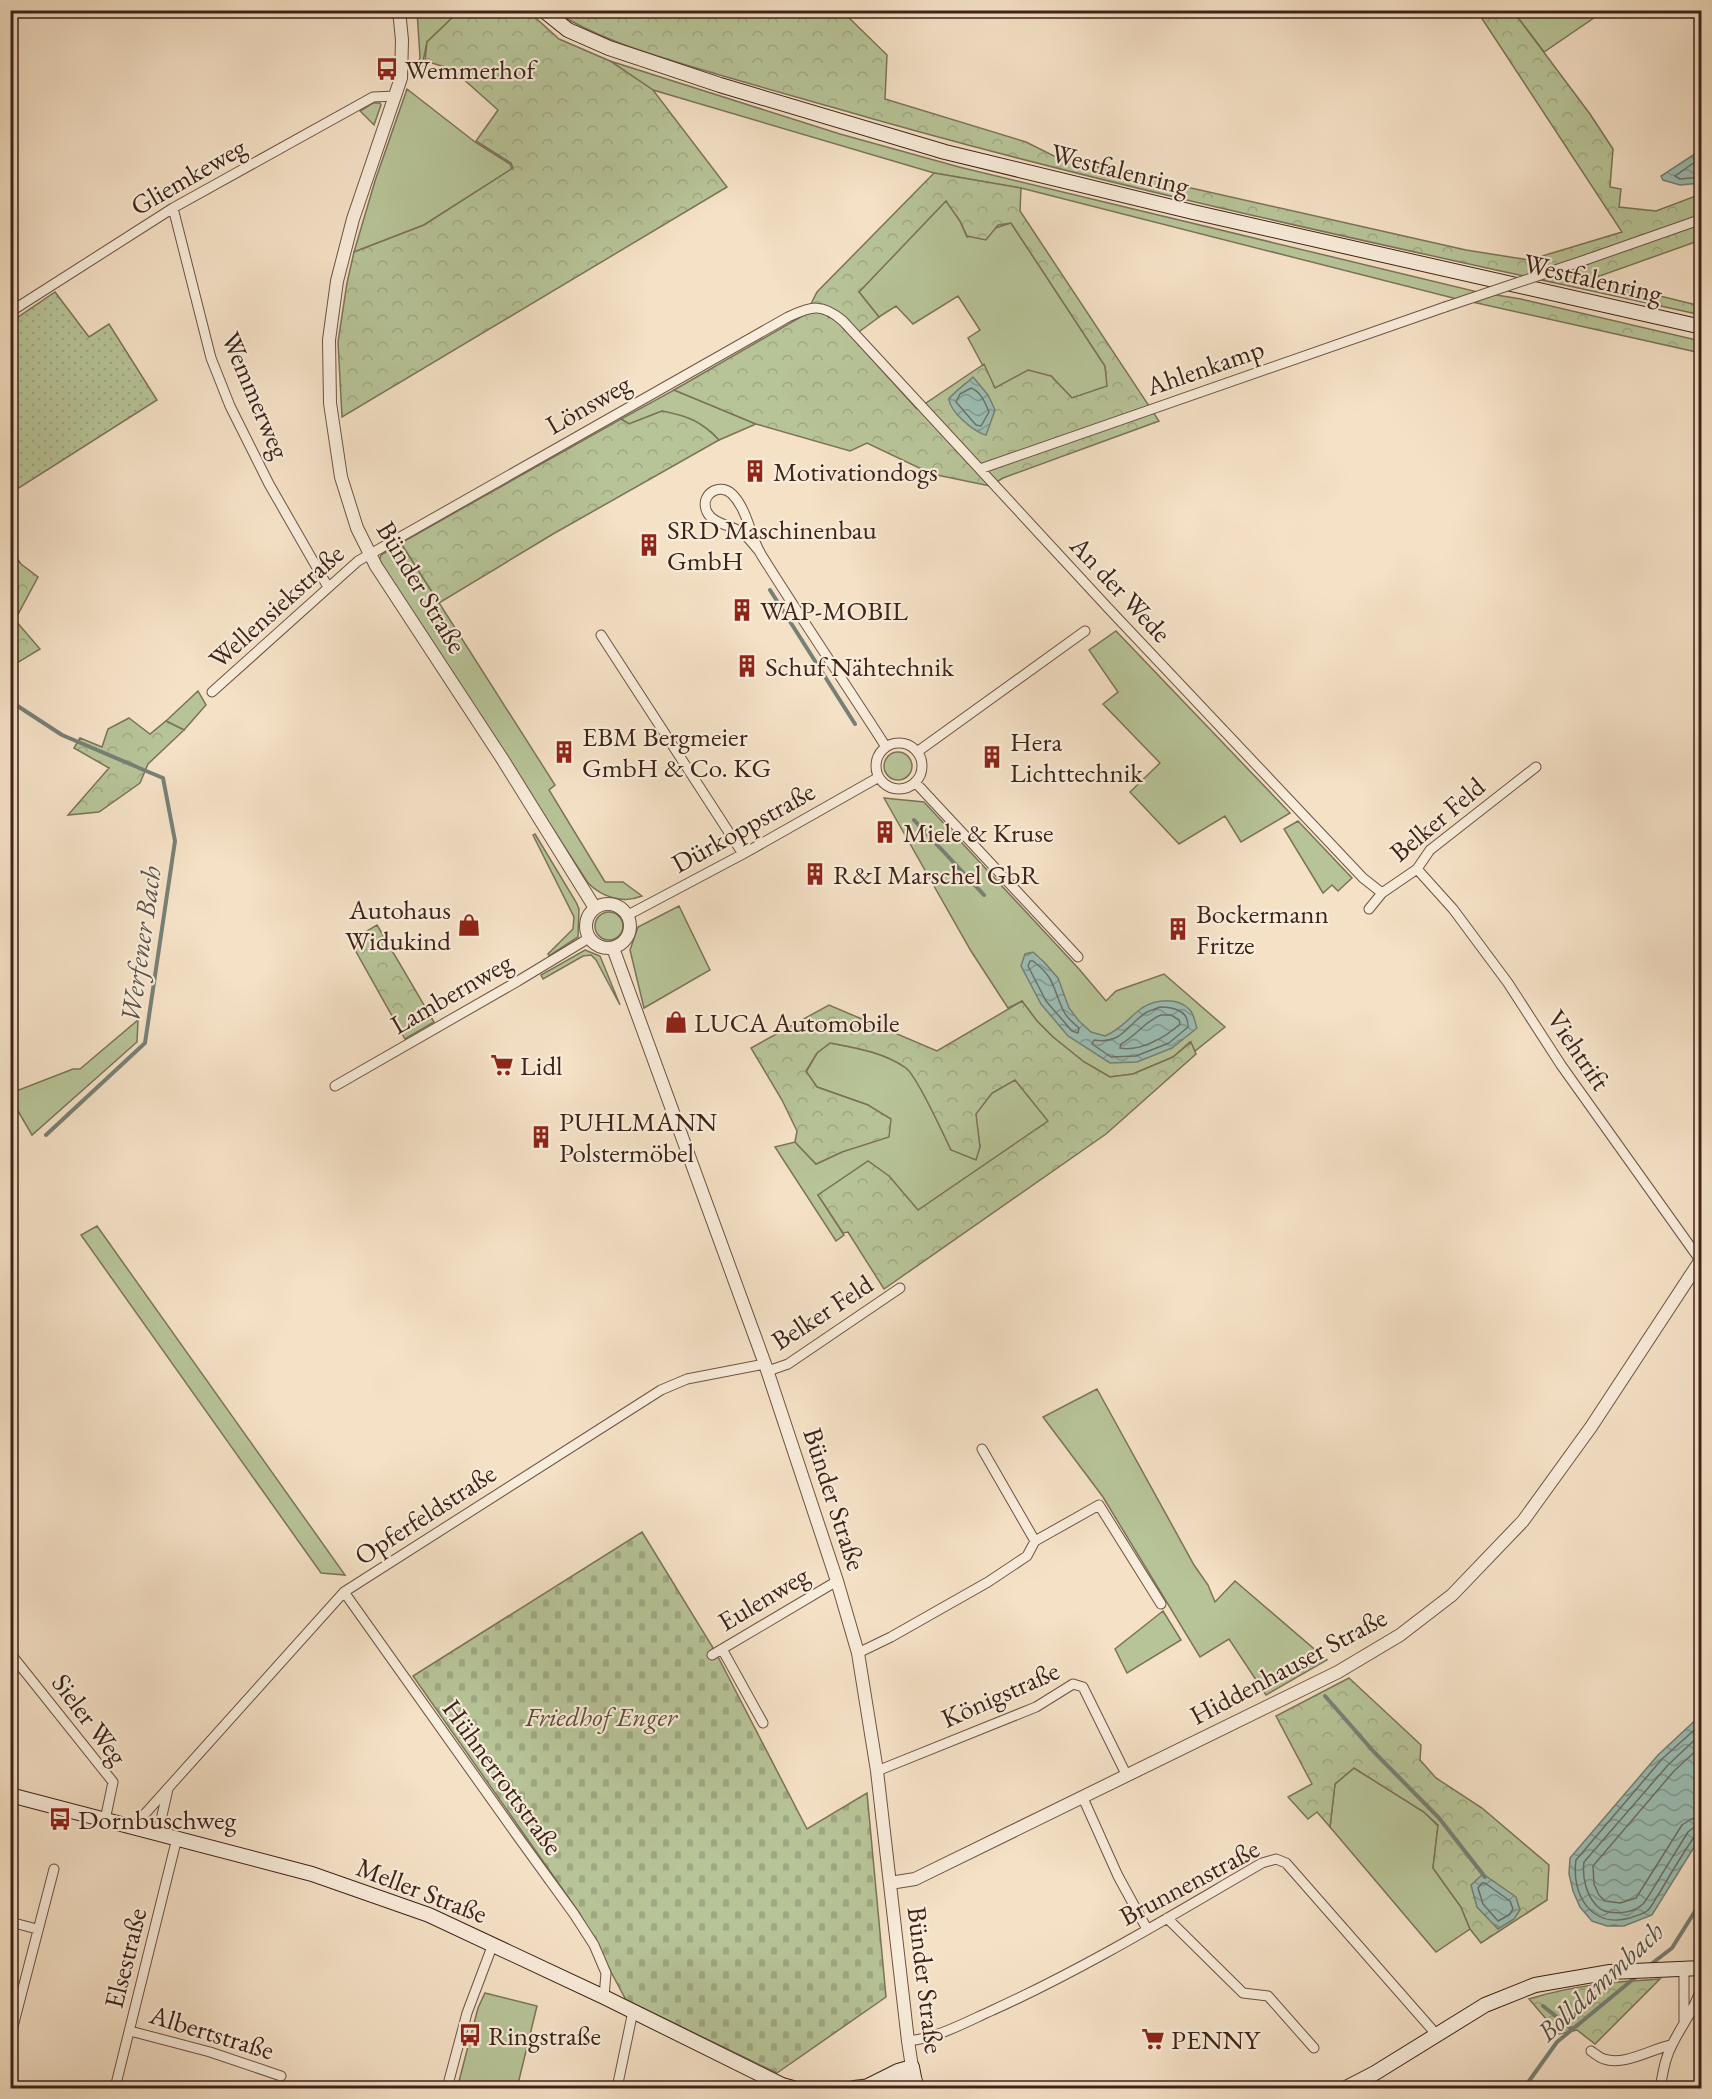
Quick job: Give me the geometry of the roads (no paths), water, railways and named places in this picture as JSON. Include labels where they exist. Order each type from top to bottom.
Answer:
[{"type":"main road","name":"Westfalenring","points":[[543,10],[568,30],[609,48],[720,85],[945,152],[1204,215],[1701,327]]},
{"type":"main road","name":"Meller Straße","points":[[10,1795],[312,1874],[429,1915],[604,1997],[782,2085],[793,2088]]},
{"type":"main road","points":[[1346,2088],[1375,2073],[1485,2005],[1535,1985],[1601,1973],[1701,1968]]},
{"type":"main road","points":[[861,2087],[912,2067]]},
{"type":"main road","name":"Bünder Straße","points":[[912,2067],[916,2085]]},
{"type":"main road","points":[[861,2087],[916,2085]]},
{"type":"street","name":"Bünder Straße","points":[[399,10],[402,40],[401,78],[353,219],[337,281],[329,340],[330,403],[341,477],[357,528],[376,566],[495,747],[595,908]]},
{"type":"street","name":"Gliemkeweg","points":[[10,312],[173,208],[374,97],[396,96]]},
{"type":"street","name":"Wemmerweg","points":[[173,208],[211,358],[230,406],[269,484],[328,587]]},
{"type":"street","name":"Ahlenkamp","points":[[980,469],[1701,219]]},
{"type":"street","name":"Lönsweg","points":[[370,554],[788,317],[804,310],[820,307],[832,312]]},
{"type":"street","name":"An der Wede","points":[[832,312],[843,321],[1363,878],[1382,893]]},
{"type":"street","points":[[760,552],[741,532],[714,520],[707,513],[705,505],[711,492],[718,488],[724,489],[737,499],[760,552],[886,747]]},
{"type":"street","name":"Wellensiekstraße","points":[[212,692],[328,587],[358,561],[370,554]]},
{"type":"street","points":[[917,753],[1085,631]]},
{"type":"street","points":[[601,635],[743,854]]},
{"type":"street","points":[[900,743],[917,753],[921,771],[915,782],[903,789],[896,789],[883,783],[876,764],[886,747],[900,743]]},
{"type":"street","name":"Belker Feld","points":[[1369,909],[1382,893],[1417,868],[1430,850],[1536,767]]},
{"type":"street","name":"Dürkoppstraße","points":[[628,915],[743,854],[879,777]]},
{"type":"street","points":[[915,782],[1078,957]]},
{"type":"street","name":"Viehtrift","points":[[1417,868],[1453,909],[1508,983],[1561,1065],[1701,1259]]},
{"type":"street","points":[[609,903],[617,905],[628,915],[631,922],[629,935],[625,941],[613,948],[599,946],[589,938],[587,919],[595,908],[609,903]]},
{"type":"street","name":"Lambernweg","points":[[335,1086],[589,938]]},
{"type":"street","name":"Bünder Straße","points":[[613,948],[767,1367],[837,1581],[858,1653],[877,1771],[912,2067]]},
{"type":"street","name":"Hiddenhauser Straße","points":[[890,1883],[915,1878],[1338,1672],[1400,1635],[1452,1595],[1523,1521],[1592,1427],[1701,1259]]},
{"type":"street","name":"Belker Feld","points":[[767,1367],[788,1364],[900,1288]]},
{"type":"street","name":"Opferfeldstraße","points":[[136,1827],[143,1816],[344,1592],[661,1390],[687,1379],[767,1367]]},
{"type":"street","points":[[982,1449],[1035,1541]]},
{"type":"street","points":[[858,1653],[988,1582],[1027,1556],[1035,1541],[1099,1505],[1161,1604]]},
{"type":"street","name":"Eulenweg","points":[[712,1655],[837,1581]]},
{"type":"street","name":"Hühnerrottstraße","points":[[344,1592],[594,1945],[606,1973],[604,1997]]},
{"type":"street","points":[[722,1649],[763,1723]]},
{"type":"street","name":"Sieler Weg","points":[[10,1653],[113,1782],[105,1820]]},
{"type":"street","name":"Königstraße","points":[[877,1771],[1036,1707],[1073,1684],[1078,1684],[1083,1687],[1127,1776]]},
{"type":"street","name":"Opferfeldstraße","points":[[158,1833],[169,1788]]},
{"type":"street","points":[[1083,1798],[1118,1876],[1147,1929]]},
{"type":"street","name":"Elsestraße","points":[[115,2088],[177,1838]]},
{"type":"street","name":"Brunnenstraße","points":[[908,2041],[921,2040],[954,2028],[1022,1997],[1262,1863],[1276,1859],[1286,1863],[1436,2034]]},
{"type":"street","points":[[10,2038],[54,1869]]},
{"type":"street","points":[[1167,1918],[1243,1993],[1268,1996],[1314,2048]]},
{"type":"street","points":[[10,1922],[37,1929]]},
{"type":"street","points":[[447,2088],[467,2013],[493,1944]]},
{"type":"street","points":[[1679,1968],[1684,2023]]},
{"type":"street","points":[[1660,2088],[1671,2045],[1697,2001],[1701,1984]]},
{"type":"street","points":[[617,2088],[633,2011]]},
{"type":"street","name":"Albertstraße","points":[[130,2031],[210,2052],[281,2076]]},
{"type":"street","points":[[1591,2051],[1605,2060],[1628,2059],[1671,2045]]},
{"type":"water","points":[[1701,150],[1701,183],[1680,185],[1663,180],[1661,176]]},
{"type":"water","points":[[973,377],[988,395],[995,410],[986,435],[963,421],[950,404],[949,399]]},
{"type":"water","points":[[1033,952],[1058,978],[1069,1008],[1091,1032],[1105,1036],[1142,1008],[1160,1001],[1173,1001],[1185,1006],[1190,1010],[1197,1028],[1172,1048],[1137,1062],[1110,1063],[1068,1036],[1041,1004],[1021,966],[1025,954]]},
{"type":"water","points":[[1701,1715],[1701,1836],[1652,1915],[1624,1926],[1607,1926],[1592,1921],[1580,1907],[1573,1891],[1569,1874],[1570,1858],[1658,1755]]},
{"type":"water","points":[[1483,1874],[1516,1897],[1520,1910],[1514,1919],[1498,1929],[1477,1907],[1471,1885]]},
{"type":"waterway","points":[[770,590],[855,724]]},
{"type":"waterway","name":"Werfener Bach","points":[[10,701],[62,735],[137,767]]},
{"type":"waterway","name":"Werfener Bach","points":[[46,1135],[145,1043],[175,841],[163,778],[139,768]]},
{"type":"waterway","points":[[914,820],[984,895]]},
{"type":"waterway","points":[[1325,1696],[1374,1752],[1439,1818],[1485,1877]]},
{"type":"waterway","name":"Bolldammbach","points":[[1650,1965],[1672,1948],[1702,1900]]},
{"type":"waterway","name":"Bolldammbach","points":[[1524,2088],[1557,2042],[1637,1976]]},
{"type":"waterway","points":[[1543,2006],[1572,2029]]},
{"type":"place","name":"Wemmerhof","points":[[387,69]]},
{"type":"place","name":"Motivationdogs","points":[[755,471]]},
{"type":"place","name":"SRD Maschinenbau GmbH","points":[[649,545]]},
{"type":"place","name":"WAP-MOBIL","points":[[742,610]]},
{"type":"place","name":"Schuf Nähtechnik","points":[[747,666]]},
{"type":"place","name":"EBM Bergmeier GmbH & Co. KG","points":[[564,752]]},
{"type":"place","name":"Hera Lichttechnik","points":[[992,757]]},
{"type":"place","name":"Miele & Kruse","points":[[885,832]]},
{"type":"place","name":"R&I Marschel GbR","points":[[815,874]]},
{"type":"place","name":"Autohaus Widukind","points":[[469,925]]},
{"type":"place","name":"Bockermann Fritze","points":[[1178,929]]},
{"type":"place","name":"LUCA Automobile","points":[[676,1022]]},
{"type":"place","name":"Lidl","points":[[502,1065]]},
{"type":"place","name":"PUHLMANN Polstermöbel","points":[[541,1137]]},
{"type":"place","name":"Dornbuschweg","points":[[60,1819]]},
{"type":"place","name":"Ringstraße","points":[[470,2035]]},
{"type":"place","name":"PENNY","points":[[1153,2039]]},
{"type":"park label","name":"Friedhof Enger","points":[[601,1716]]}]
